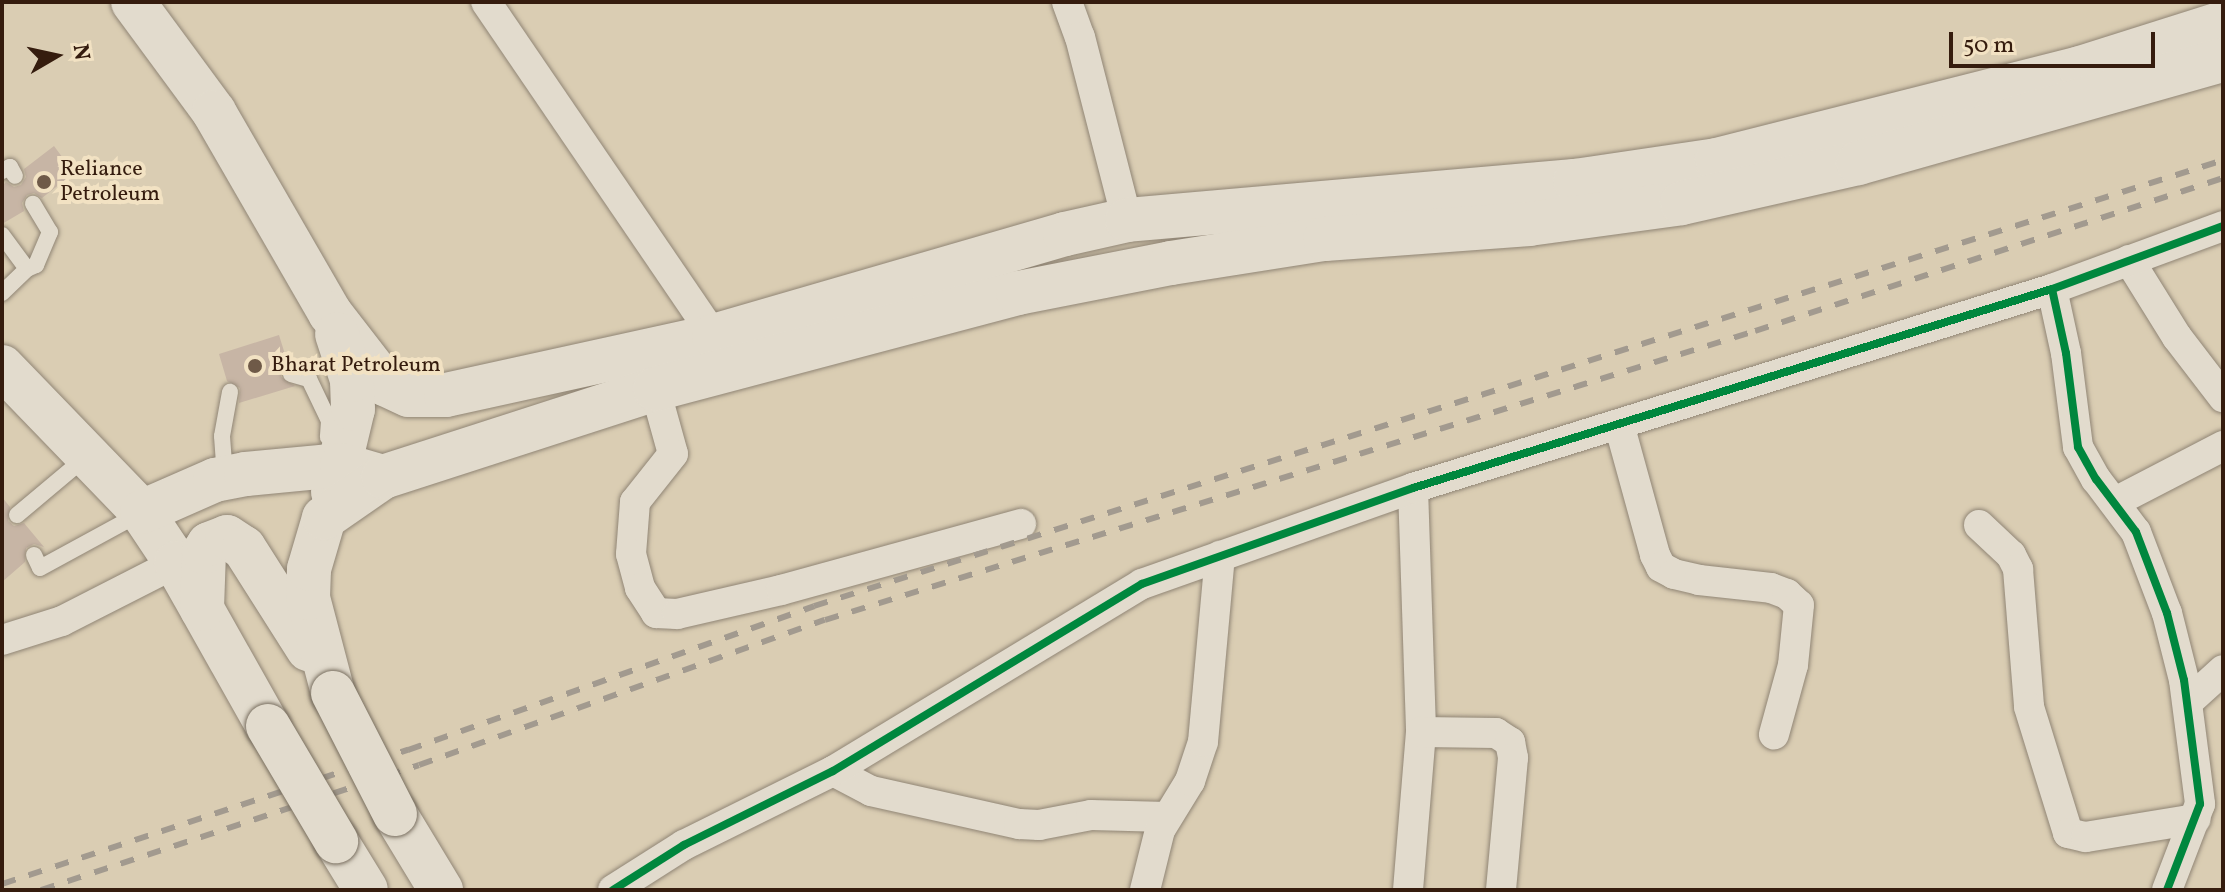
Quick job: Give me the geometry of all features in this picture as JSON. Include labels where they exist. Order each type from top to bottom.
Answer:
[{"type":"main road","points":[[133,2],[214,112],[330,313],[385,384],[409,395],[446,395],[714,336],[1065,234],[1127,220],[1575,181],[1717,160],[2080,68],[2223,23]]},
{"type":"main road","points":[[142,512],[225,477],[350,470],[1018,293],[1171,263],[1325,239],[1529,224],[1682,203],[1858,163],[2223,60]]},
{"type":"main road","points":[[330,313],[352,380],[350,470],[324,518],[309,569],[308,598],[333,693]]},
{"type":"main road","points":[[2,367],[142,512],[176,563],[366,890]]},
{"type":"main road","points":[[202,609],[204,552],[209,544],[227,537],[244,548],[276,594],[333,693],[395,814],[441,890]]},
{"type":"street","points":[[486,2],[714,336]]},
{"type":"street","points":[[1067,2],[1080,37],[1127,220]]},
{"type":"street","points":[[613,890],[684,845],[833,771],[983,683],[1101,606],[1142,584],[1413,488],[2052,289],[2223,226]]},
{"type":"street","points":[[2129,260],[2177,337],[2223,397]]},
{"type":"street","points":[[2052,289],[2078,447],[2084,461],[2136,532],[2167,613],[2188,702],[2200,783],[2196,819],[2167,890]]},
{"type":"street","points":[[655,389],[673,454],[635,502],[631,554],[640,588],[656,613],[677,614],[781,590],[1021,524]]},
{"type":"street","points":[[1619,424],[1661,567],[1674,574],[1699,580],[1771,588],[1787,594],[1799,605],[1793,665],[1774,734]]},
{"type":"street","points":[[2115,502],[2223,446]]},
{"type":"street","points":[[1408,890],[1421,732],[1413,488]]},
{"type":"street","points":[[1979,525],[2011,555],[2018,569],[2029,707],[2068,833],[2086,837],[2196,819]]},
{"type":"street","points":[[1145,890],[1154,846],[1167,817],[1190,781],[1203,742],[1220,556]]},
{"type":"street","points":[[2,640],[62,621],[176,563]]},
{"type":"street","points":[[2188,702],[2223,670]]},
{"type":"street","points":[[1421,732],[1496,733],[1510,742],[1511,778],[1501,890]]},
{"type":"street","points":[[833,771],[871,791],[1019,824],[1039,825],[1091,815],[1167,817]]},
{"type":"lane","points":[[2,293],[27,269],[36,265],[50,232],[33,204]]},
{"type":"lane","points":[[2,235],[27,269]]},
{"type":"lane","points":[[291,374],[309,379],[350,470]]},
{"type":"lane","points":[[225,477],[222,436],[230,392]]},
{"type":"lane","points":[[17,515],[88,455]]},
{"type":"lane","points":[[34,555],[40,568],[142,512]]},
{"type":"building","points":[[54,146],[74,173],[42,198],[34,193],[27,195],[22,203],[24,211],[2,224],[2,186],[6,182],[14,187],[21,185],[26,177],[24,169]]},
{"type":"building","points":[[279,335],[288,364],[281,370],[281,377],[295,386],[239,403],[240,388],[227,381],[219,354]]},
{"type":"building","points":[[2,497],[10,507],[8,521],[14,526],[24,523],[44,547],[34,544],[26,548],[25,562],[2,582]]},
{"type":"railway","points":[[2,884],[408,750],[814,606],[2223,160]]},
{"type":"railway","points":[[41,890],[419,765],[825,620],[1755,331],[2223,178]]},
{"type":"cycle path","points":[[613,890],[684,845],[833,771],[1142,584],[1413,488],[2052,289],[2223,226]]},
{"type":"cycle path","points":[[2052,289],[2066,353],[2078,447],[2096,479],[2136,532],[2167,613],[2184,680],[2200,804],[2167,890]]},
{"type":"place","name":"Reliance Petroleum","points":[[44,182]]},
{"type":"place","name":"Bharat Petroleum","points":[[255,366]]}]
